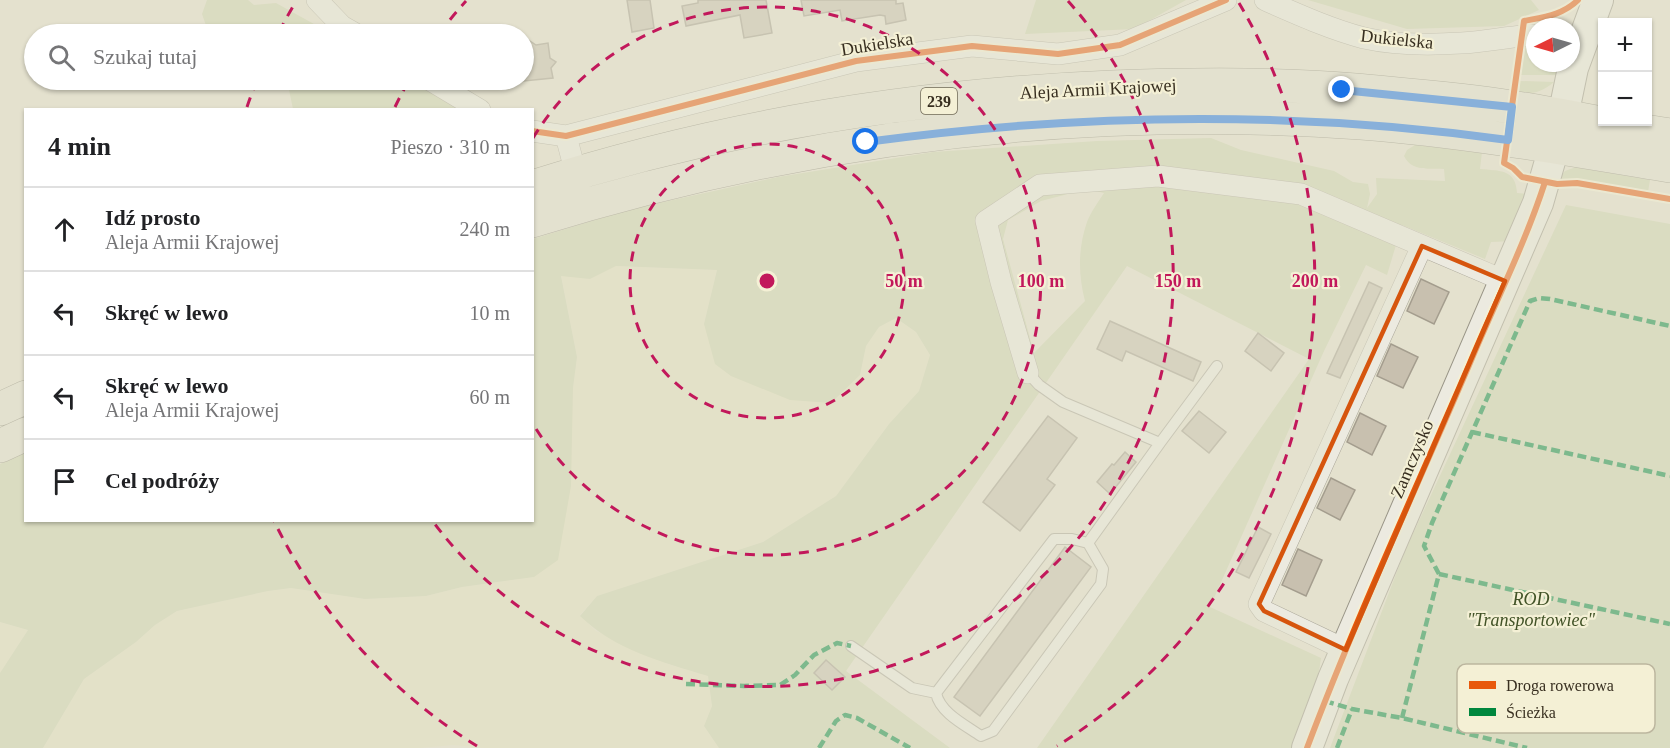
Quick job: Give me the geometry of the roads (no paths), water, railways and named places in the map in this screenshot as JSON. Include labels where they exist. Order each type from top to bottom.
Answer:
[{"type":"main road","name":"Aleja Armii Krajowej","points":[[534,186],[696,142],[853,112],[969,97],[1080,89],[1222,85],[1342,90],[1497,105],[1559,132],[1670,165]]},
{"type":"main road","name":"Aleja Armii Krajowej","points":[[534,220],[662,184],[801,154],[931,134],[1058,122],[1204,117],[1312,120],[1413,128],[1670,135]]},
{"type":"main road","points":[[0,409],[24,398]]},
{"type":"main road","points":[[0,446],[24,435]]},
{"type":"street","points":[[316,0],[340,24]]},
{"type":"street","name":"Dukielska","points":[[534,131],[566,136],[856,61],[972,46],[1058,54],[1120,45],[1226,0]]},
{"type":"street","name":"Dukielska","points":[[1265,0],[1325,26],[1366,38],[1417,44],[1464,43],[1526,35]]},
{"type":"street","name":"Zamczysko","points":[[1580,33],[1598,0]]},
{"type":"street","name":"Zamczysko","points":[[1307,748],[1346,650],[1538,203],[1559,132],[1572,72]]},
{"type":"street","points":[[447,90],[477,108]]},
{"type":"street","points":[[566,136],[576,174]]},
{"type":"street","points":[[1028,373],[1001,282],[986,220],[1041,185],[1158,176],[1301,194],[1505,281]]},
{"type":"street","points":[[1346,650],[1264,610],[1259,604],[1422,246]]},
{"type":"lane","points":[[1088,543],[1217,366]]},
{"type":"lane","points":[[1028,373],[1039,385],[1063,402],[1160,442]]},
{"type":"lane","points":[[1054,539],[1072,539],[1088,543],[1103,569],[1101,584],[993,731],[981,736],[957,720],[937,701],[936,693],[1054,539]]},
{"type":"lane","points":[[851,646],[912,688],[936,693]]},
{"type":"park label","name":"ROD \"Transportowiec\"","points":[[1531,609]]}]
